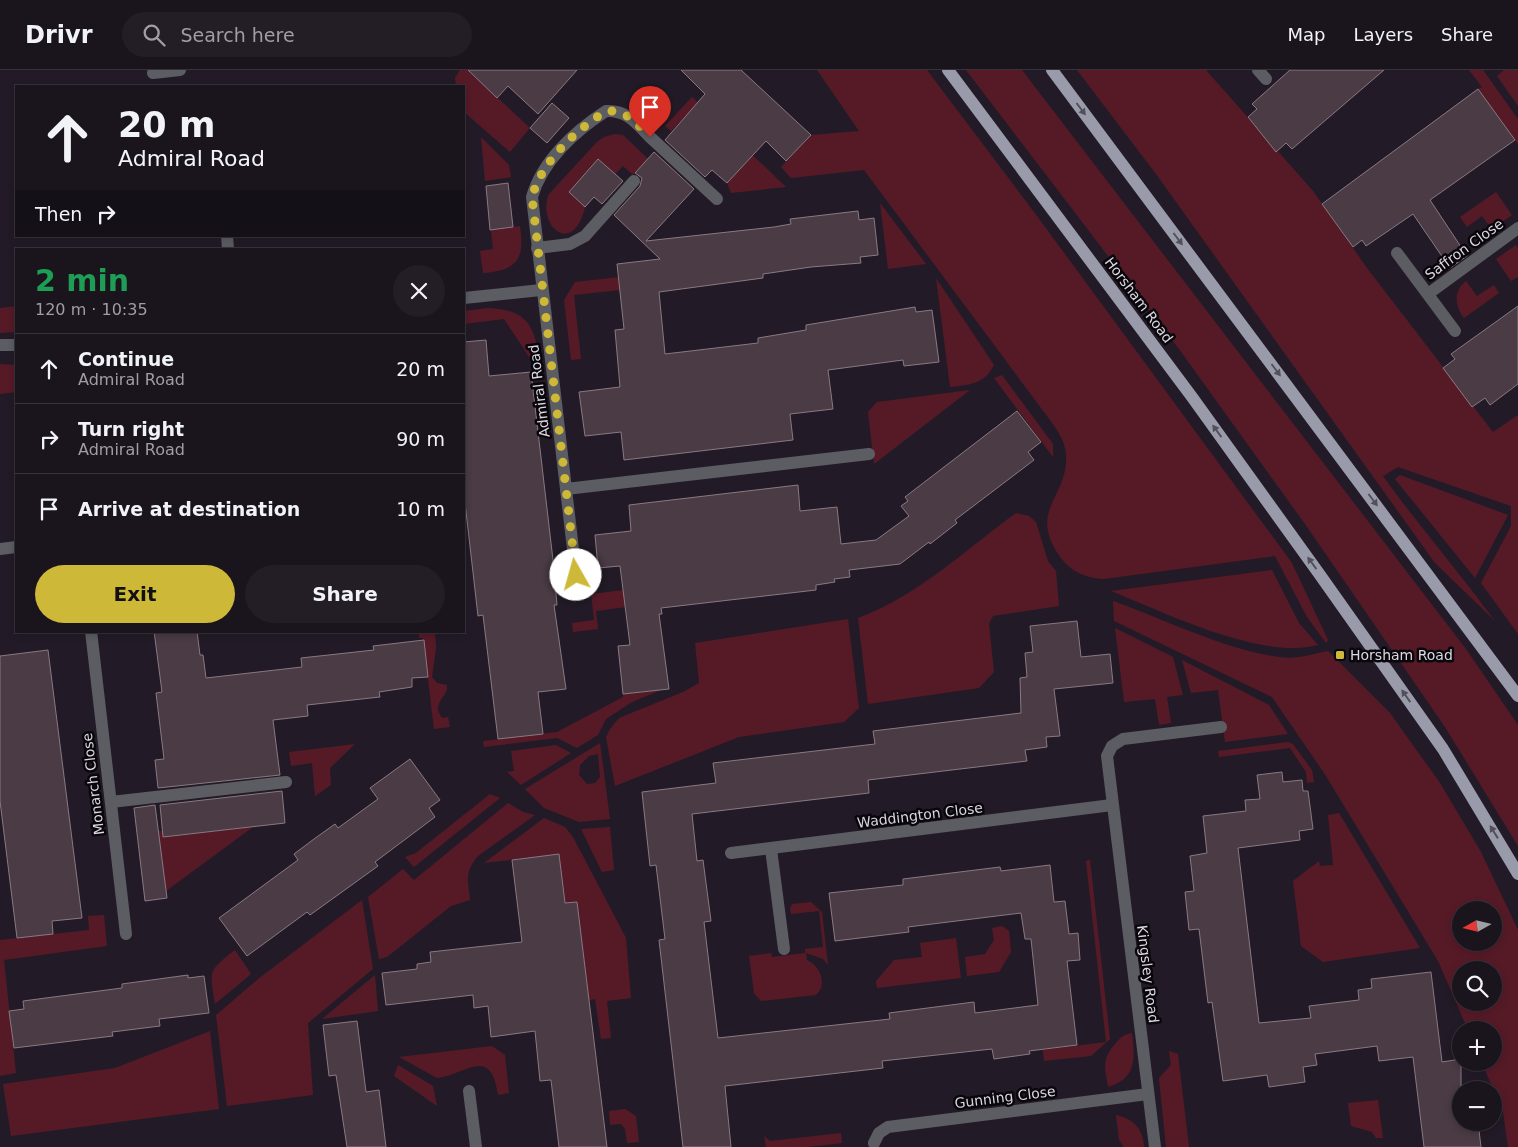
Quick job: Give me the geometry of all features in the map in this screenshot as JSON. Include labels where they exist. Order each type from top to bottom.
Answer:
[{"type":"main road","name":"Horsham Road","points":[[948,70],[1186,389],[1320,575],[1443,749],[1518,874]]},
{"type":"main road","points":[[1052,70],[1518,696]]},
{"type":"street","points":[[153,72],[180,70]]},
{"type":"street","name":"Admiral Road","points":[[578,592],[536,248],[532,197],[540,176],[555,155],[606,111],[617,110],[627,115],[717,199]]},
{"type":"street","points":[[536,248],[570,244],[585,236],[634,181]]},
{"type":"street","name":"Saffron Close","points":[[1428,294],[1518,228]]},
{"type":"street","points":[[1397,253],[1455,331]]},
{"type":"street","points":[[465,298],[542,290]]},
{"type":"street","points":[[0,345],[15,345]]},
{"type":"street","points":[[566,489],[869,454]]},
{"type":"street","points":[[0,548],[15,546]]},
{"type":"street","name":"Monarch Close","points":[[91,633],[126,934]]},
{"type":"street","name":"Kingsley Road","points":[[1155,1147],[1107,756],[1112,746],[1123,739],[1222,727]]},
{"type":"street","points":[[111,802],[286,782]]},
{"type":"street","name":"Waddington Close","points":[[732,853],[1112,805]]},
{"type":"street","points":[[771,849],[784,949]]},
{"type":"street","points":[[469,1091],[476,1147]]},
{"type":"street","name":"Gunning Close","points":[[874,1145],[879,1132],[888,1127],[1148,1094]]},
{"type":"shaded area","points":[[460,70],[468,70],[530,128],[510,152],[465,113],[465,85],[456,85],[455,78]]},
{"type":"shaded area","points":[[817,70],[927,70],[1037,216],[1292,563],[1328,640],[1326,643],[1307,617],[1275,556],[1104,579],[1080,574],[1065,563],[1051,542],[1047,528],[1048,516],[1062,482],[1066,454],[1063,442],[1053,424],[864,170],[791,178],[781,167],[811,135],[859,131]]},
{"type":"shaded area","points":[[966,70],[1022,70],[1466,649],[1518,725],[1518,846],[1445,727],[1305,524],[1179,349]]},
{"type":"shaded area","points":[[1077,70],[1206,70],[1313,191],[1367,268],[1493,432],[1518,415],[1518,634],[1481,583],[1511,526],[1511,506],[1398,467],[1383,476],[1495,621],[1435,563],[1156,174]]},
{"type":"shaded area","points":[[1469,70],[1483,70],[1518,119],[1518,144],[1478,89],[1482,87]]},
{"type":"shaded area","points":[[1504,70],[1518,70],[1518,106],[1497,76]]},
{"type":"shaded area","points":[[692,97],[786,187],[731,193],[727,183],[742,166],[686,115],[671,131],[665,126]]},
{"type":"shaded area","points":[[615,134],[623,135],[648,159],[633,175],[623,166],[615,174],[598,160],[569,192],[585,207],[579,222],[572,231],[565,233],[558,231],[547,216],[546,206],[549,194],[597,142],[604,137]]},
{"type":"shaded area","points":[[481,137],[509,165],[511,177],[485,181]]},
{"type":"shaded area","points":[[1496,192],[1512,215],[1492,229],[1482,216],[1467,227],[1460,217]]},
{"type":"shaded area","points":[[880,203],[926,264],[888,269]]},
{"type":"shaded area","points":[[520,226],[521,247],[516,261],[504,269],[483,273],[480,251],[493,249],[491,230]]},
{"type":"shaded area","points":[[1516,245],[1518,249],[1518,277],[1511,281],[1496,259]]},
{"type":"shaded area","points":[[619,277],[620,290],[574,295],[581,359],[571,360],[564,300],[575,282]]},
{"type":"shaded area","points":[[936,278],[994,365],[981,380],[950,387]]},
{"type":"shaded area","points":[[1466,281],[1477,296],[1494,285],[1499,293],[1464,318],[1457,304],[1457,294]]},
{"type":"shaded area","points":[[15,306],[15,332],[0,333],[0,308]]},
{"type":"shaded area","points":[[488,308],[502,310],[522,317],[528,323],[536,341],[540,365],[535,366],[504,319],[465,324],[465,311]]},
{"type":"shaded area","points":[[0,364],[15,365],[15,392],[0,394]]},
{"type":"shaded area","points":[[1002,375],[1053,444],[1053,457],[994,378]]},
{"type":"shaded area","points":[[970,390],[874,464],[868,412],[877,402]]},
{"type":"shaded area","points":[[1400,475],[1508,515],[1475,578],[1395,479]]},
{"type":"shaded area","points":[[1016,513],[1029,516],[1036,522],[1048,561],[1056,571],[1059,606],[993,616],[989,624],[994,672],[979,688],[868,704],[858,618],[901,598],[921,585]]},
{"type":"shaded area","points":[[1272,570],[1299,623],[1318,645],[1295,648],[1269,646],[1242,640],[1185,622],[1111,591]]},
{"type":"shaded area","points":[[624,590],[626,607],[596,611],[598,629],[573,632],[572,623],[594,620],[591,594]]},
{"type":"shaded area","points":[[1113,601],[1216,641],[1258,653],[1292,658],[1328,651],[1390,713],[1440,783],[1481,852],[1518,930],[1518,1147],[1508,1147],[1502,1110],[1502,1081],[1490,1081],[1485,1071],[1502,1071],[1502,1021],[1464,1021],[1460,1011],[1502,1011],[1502,961],[1452,961],[1452,993],[1438,961],[1326,776],[1272,697],[1114,621]]},
{"type":"shaded area","points":[[848,619],[859,708],[844,722],[739,737],[615,786],[606,737],[610,729],[619,718],[683,692],[699,683],[695,643]]},
{"type":"shaded area","points":[[1115,628],[1173,657],[1183,695],[1167,697],[1171,723],[1159,725],[1155,699],[1124,702]]},
{"type":"shaded area","points":[[418,633],[435,633],[436,648],[432,677],[437,683],[447,685],[447,690],[439,704],[438,711],[443,718],[448,717],[450,727],[434,729],[423,638],[419,638]]},
{"type":"shaded area","points":[[1182,660],[1269,705],[1288,734],[1225,742],[1218,690],[1191,693]]},
{"type":"shaded area","points":[[661,690],[632,702],[606,719],[598,735],[577,748],[557,738],[484,747],[483,741],[557,732],[623,697],[623,694]]},
{"type":"shaded area","points":[[1288,742],[1293,744],[1312,770],[1314,782],[1307,783],[1306,772],[1290,748],[1219,757],[1218,751]]},
{"type":"shaded area","points":[[600,743],[610,819],[579,822],[544,808],[525,789]],"holes":[[[598,754],[600,777],[595,783],[587,784],[579,775],[580,765],[589,756]]]},
{"type":"shaded area","points":[[355,744],[330,768],[331,785],[315,796],[312,763],[291,766],[289,752]]},
{"type":"shaded area","points":[[556,745],[571,753],[521,785],[507,772],[514,771],[511,751]]},
{"type":"shaded area","points":[[490,794],[500,798],[414,867],[405,857],[416,853]]},
{"type":"shaded area","points":[[508,803],[523,812],[535,815],[478,856],[468,876],[470,900],[451,906],[387,957],[379,959],[368,897],[403,869],[414,880]]},
{"type":"shaded area","points":[[1339,813],[1420,948],[1323,962],[1301,946],[1293,881],[1319,861],[1320,866],[1333,865],[1328,815]]},
{"type":"shaded area","points":[[544,818],[565,827],[573,837],[626,938],[631,998],[607,1001],[611,1038],[601,1039],[595,999],[589,1000],[577,902],[565,903],[559,854],[484,863]]},
{"type":"shaded area","points":[[253,827],[166,891],[158,831],[163,831],[164,837]]},
{"type":"shaded area","points":[[610,827],[614,870],[602,872],[581,829]]},
{"type":"shaded area","points":[[1090,860],[1110,1039],[1091,1056],[1044,1061],[1043,1050],[1106,1042],[1086,861]]},
{"type":"shaded area","points":[[362,900],[373,969],[308,1023],[313,1095],[227,1106],[216,1015],[258,979]]},
{"type":"shaded area","points":[[811,902],[822,912],[828,965],[823,959],[806,953],[807,960],[816,966],[821,976],[820,991],[816,995],[761,1001],[754,993],[749,956],[771,953],[772,957],[805,953],[805,949],[823,947],[819,911],[791,914],[790,908],[792,904]]},
{"type":"shaded area","points":[[104,915],[107,946],[4,960],[16,1073],[0,1076],[0,940],[89,930],[88,916]]},
{"type":"shaded area","points":[[1002,926],[1009,931],[1011,952],[999,972],[967,976],[965,957],[985,954],[994,940],[992,928]]},
{"type":"shaded area","points":[[956,938],[961,978],[877,988],[876,981],[894,960],[922,957],[920,943]]},
{"type":"shaded area","points":[[235,950],[251,974],[215,1004],[212,984],[213,972],[219,963]]},
{"type":"shaded area","points":[[375,975],[378,1011],[322,1019]]},
{"type":"shaded area","points":[[210,1031],[219,1109],[11,1136],[3,1084],[115,1068]]},
{"type":"shaded area","points":[[1132,1033],[1134,1051],[1129,1073],[1117,1083],[1108,1087],[1105,1064],[1108,1054],[1121,1038]]},
{"type":"shaded area","points":[[492,1046],[505,1055],[509,1093],[498,1095],[495,1080],[489,1070],[483,1066],[475,1066],[437,1078],[399,1057]]},
{"type":"shaded area","points":[[1169,1051],[1178,1054],[1189,1147],[1166,1147],[1159,1078],[1171,1065]]},
{"type":"shaded area","points":[[398,1065],[433,1086],[437,1106],[394,1076]]},
{"type":"shaded area","points":[[1378,1100],[1383,1138],[1376,1138],[1372,1132],[1351,1126],[1348,1103]]},
{"type":"shaded area","points":[[625,1109],[636,1116],[639,1142],[627,1143],[625,1129],[621,1124],[610,1125],[609,1111]]},
{"type":"shaded area","points":[[1116,1115],[1136,1125],[1142,1135],[1144,1147],[1124,1147],[1119,1140]]},
{"type":"shaded area","points":[[841,1133],[842,1143],[807,1147],[766,1147],[764,1136],[770,1141]]},
{"type":"building","points":[[468,70],[577,70],[538,114],[508,86],[497,98]]},
{"type":"building","points":[[681,70],[741,70],[811,135],[786,161],[766,141],[727,183],[712,170],[705,177],[665,140],[705,94]]},
{"type":"building","points":[[1290,70],[1384,70],[1292,149],[1286,143],[1276,152],[1248,117],[1257,109],[1252,104]]},
{"type":"building","points":[[1478,89],[1515,140],[1430,200],[1467,256],[1450,268],[1413,214],[1366,246],[1362,240],[1353,247],[1322,204]]},
{"type":"building","points":[[552,103],[569,118],[547,143],[530,128]]},
{"type":"building","points":[[654,152],[694,189],[646,241],[774,227],[791,224],[790,219],[858,211],[859,220],[874,218],[878,255],[860,257],[861,263],[811,267],[763,274],[763,278],[659,292],[665,354],[758,343],[758,338],[806,330],[806,325],[915,307],[916,312],[932,310],[939,362],[904,366],[903,360],[828,370],[833,409],[790,414],[793,440],[624,460],[621,432],[585,436],[579,392],[620,387],[615,330],[624,329],[617,264],[660,259],[614,215],[640,186],[642,178],[635,173]]},
{"type":"building","points":[[598,159],[623,181],[602,204],[594,197],[585,207],[569,192]]},
{"type":"building","points":[[508,183],[513,227],[490,230],[486,186]]},
{"type":"building","points":[[1518,306],[1518,384],[1490,405],[1485,398],[1472,407],[1443,368],[1455,359],[1451,354]]},
{"type":"building","points":[[486,340],[489,376],[531,372],[553,560],[557,605],[554,605],[566,689],[538,692],[543,734],[498,739],[483,615],[478,616],[465,503],[465,342]]},
{"type":"building","points":[[1017,411],[1041,442],[1028,452],[1034,460],[955,520],[957,523],[930,544],[929,542],[900,564],[849,570],[850,577],[834,579],[835,582],[816,585],[816,590],[661,608],[662,614],[659,614],[669,689],[623,694],[618,646],[630,645],[620,566],[598,568],[595,535],[631,531],[629,505],[798,485],[800,511],[837,507],[841,544],[876,540],[909,516],[901,506],[908,501],[905,497]]},
{"type":"building","points":[[1077,621],[1081,657],[1110,654],[1113,683],[1054,689],[1060,736],[1046,737],[1047,747],[1025,750],[1027,761],[868,780],[869,793],[692,814],[697,861],[703,860],[711,921],[704,922],[718,1038],[890,1019],[889,1013],[974,1002],[975,1013],[1038,1005],[1031,939],[1025,939],[1021,913],[908,927],[909,932],[835,941],[829,893],[903,885],[903,879],[1000,867],[1001,871],[1050,865],[1054,902],[1065,901],[1069,934],[1078,933],[1080,960],[1067,961],[1077,1045],[1029,1051],[1030,1054],[994,1059],[992,1049],[882,1061],[883,1068],[725,1086],[731,1147],[683,1147],[659,940],[665,939],[656,865],[650,866],[642,792],[716,783],[713,763],[875,744],[873,731],[1021,713],[1020,678],[1027,677],[1025,653],[1033,652],[1030,626]]},
{"type":"building","points":[[154,633],[197,633],[206,678],[302,667],[301,658],[374,650],[373,646],[424,640],[428,677],[412,678],[412,687],[379,692],[380,697],[307,705],[308,716],[273,720],[280,775],[158,788],[155,760],[164,759],[156,693],[162,692]]},
{"type":"building","points":[[48,650],[82,918],[52,921],[53,934],[17,938],[0,801],[0,656]]},
{"type":"building","points":[[410,759],[440,800],[429,808],[435,817],[375,862],[378,866],[310,915],[307,912],[247,956],[219,918],[298,860],[294,854],[314,839],[335,824],[338,828],[378,799],[370,788]]},
{"type":"building","points":[[1282,772],[1283,782],[1302,780],[1303,791],[1308,791],[1313,829],[1299,831],[1300,840],[1238,848],[1259,1023],[1311,1018],[1309,1006],[1359,1000],[1358,990],[1372,988],[1371,979],[1431,972],[1442,1062],[1452,1060],[1452,1071],[1461,1071],[1461,1081],[1452,1081],[1452,1131],[1479,1131],[1481,1147],[1424,1147],[1413,1057],[1379,1061],[1377,1046],[1315,1054],[1317,1065],[1303,1067],[1305,1082],[1269,1087],[1267,1075],[1223,1081],[1212,1002],[1208,1003],[1199,929],[1189,930],[1185,892],[1194,891],[1190,856],[1207,853],[1203,816],[1246,811],[1245,800],[1260,799],[1257,775]]},
{"type":"building","points":[[282,791],[285,823],[163,837],[160,805]]},
{"type":"building","points":[[155,805],[167,898],[145,901],[134,808]]},
{"type":"building","points":[[559,854],[565,903],[577,902],[607,1147],[559,1147],[551,1080],[540,1081],[535,1031],[491,1037],[488,1006],[474,1008],[473,995],[386,1005],[382,973],[417,969],[417,964],[431,962],[430,952],[522,942],[512,860]]},
{"type":"building","points":[[188,975],[188,978],[204,976],[209,1013],[159,1019],[160,1026],[112,1032],[113,1036],[14,1048],[9,1011],[24,1009],[23,1001],[122,988],[122,984]]},
{"type":"building","points":[[357,1021],[366,1092],[379,1090],[386,1147],[347,1147],[336,1075],[329,1076],[323,1025]]},
{"type":"place","name":"Horsham Road","points":[[1340,655]]},
{"type":"route","points":[[576,575],[538,262],[532,197],[536,183],[555,155],[606,111],[617,110],[627,115],[650,137]]}]
